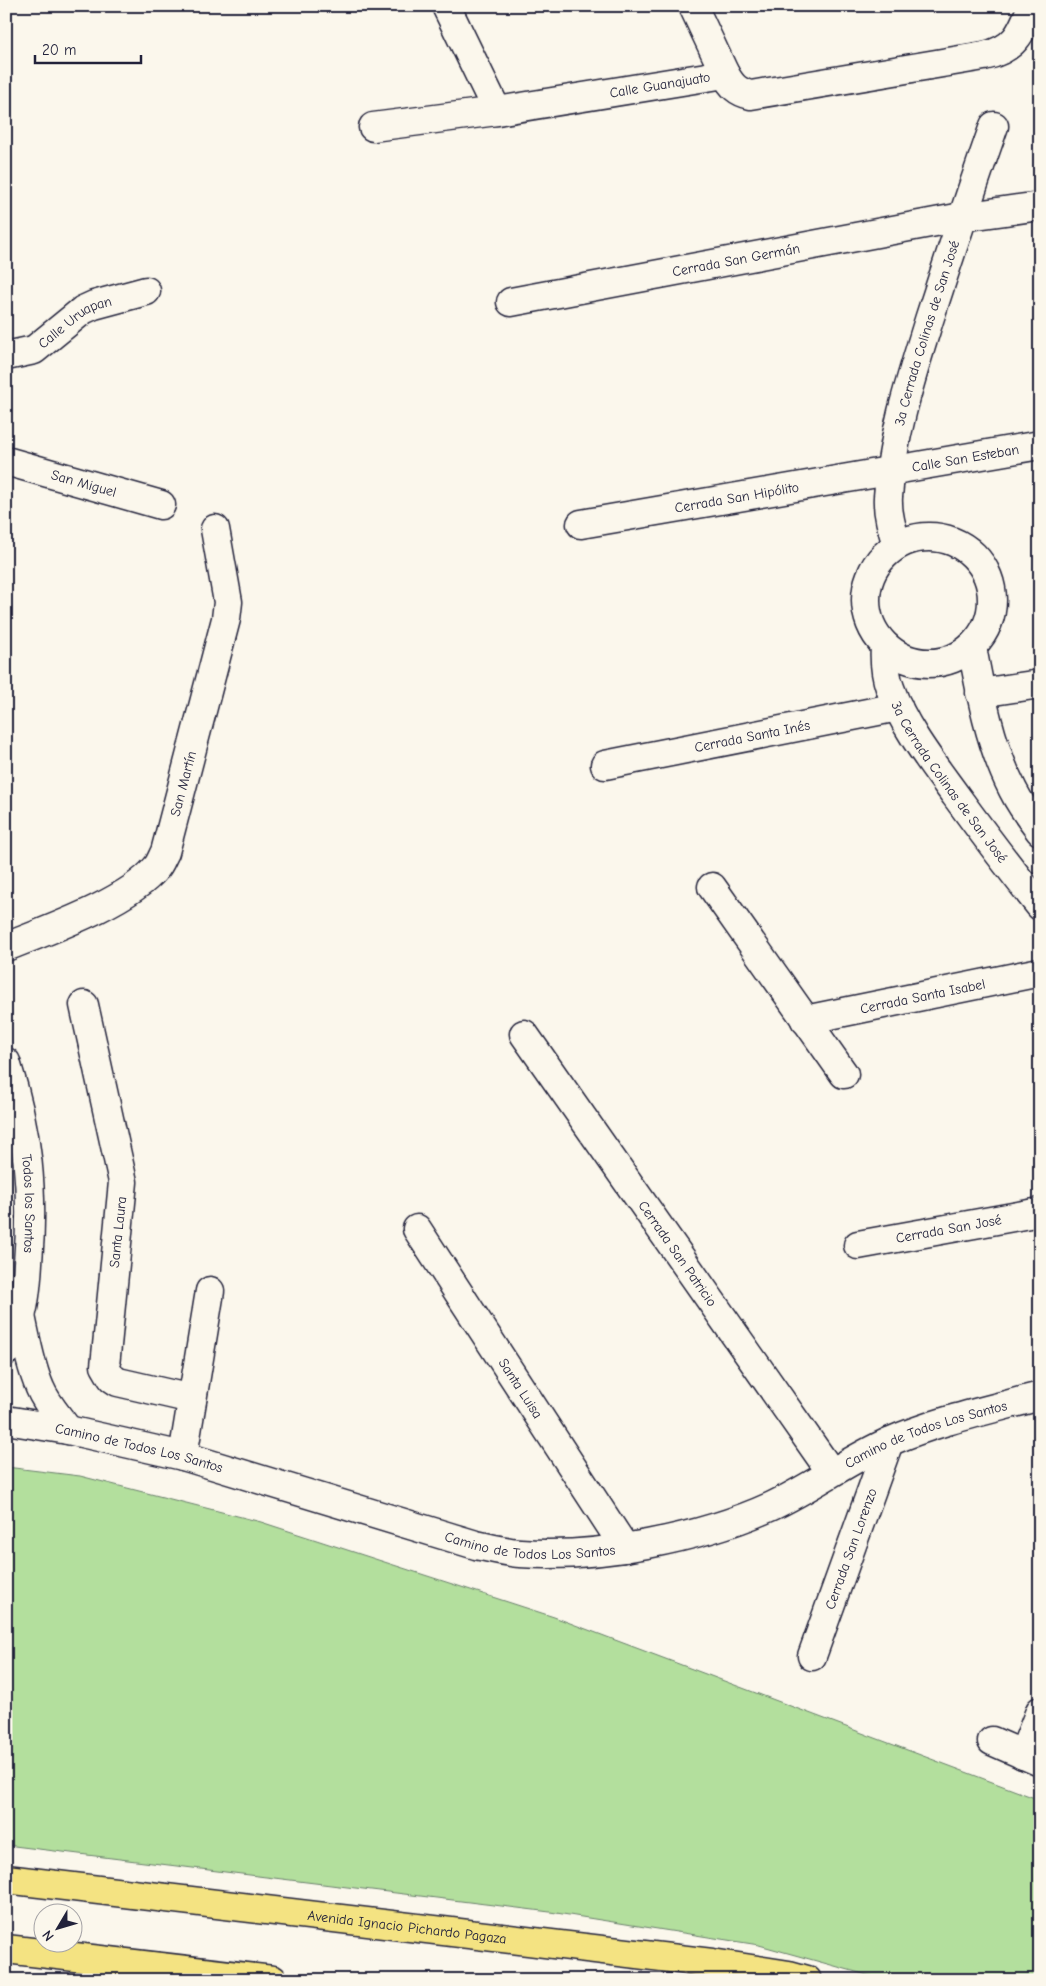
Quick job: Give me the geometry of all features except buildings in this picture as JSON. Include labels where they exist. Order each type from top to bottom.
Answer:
[{"type":"main road","name":"Avenida Ignacio Pichardo Pagaza","points":[[6,1879],[694,1961],[795,1978]]},
{"type":"main road","points":[[6,1949],[273,1980]]},
{"type":"street","points":[[446,6],[497,111]]},
{"type":"street","points":[[693,6],[724,74]]},
{"type":"street","name":"Calle Guanajuato","points":[[373,127],[497,111],[724,74],[740,92],[751,95],[984,56],[998,53],[1010,46],[1024,26],[1032,6]]},
{"type":"street","name":"3a Cerrada Colinas de San José","points":[[897,545],[890,520],[888,498],[899,427],[915,366],[962,217],[994,126]]},
{"type":"street","name":"Cerrada San Germán","points":[[511,302],[962,217],[1040,206]]},
{"type":"street","name":"Calle Uruapan","points":[[6,356],[34,350],[89,308],[146,291]]},
{"type":"street","name":"Calle San Esteban","points":[[892,469],[1040,445]]},
{"type":"street","name":"San Miguel","points":[[6,461],[162,505]]},
{"type":"street","name":"Cerrada San Hipólito","points":[[581,524],[892,469]]},
{"type":"street","name":"San Martín","points":[[6,947],[78,917],[120,896],[136,886],[156,868],[165,852],[226,619],[228,602],[215,530]]},
{"type":"street","points":[[937,536],[956,542],[973,554],[985,571],[992,591],[991,611],[985,631],[972,647],[952,659],[929,664],[906,659],[885,646],[875,633],[868,618],[865,601],[867,584],[873,568],[883,555],[897,545],[916,537],[937,536]]},
{"type":"street","name":"3a Cerrada Colinas de San José","points":[[885,646],[884,663],[889,687],[898,707],[928,758],[1040,906]]},
{"type":"street","points":[[972,647],[980,694],[995,748],[1013,790],[1040,831]]},
{"type":"street","points":[[980,694],[1040,684]]},
{"type":"street","name":"Cerrada Santa Inés","points":[[605,765],[898,707]]},
{"type":"street","points":[[712,887],[844,1074]]},
{"type":"street","name":"Cerrada Santa Isabel","points":[[805,1020],[1040,972]]},
{"type":"street","name":"Santa Laura","points":[[84,1005],[123,1182],[105,1366],[112,1378],[118,1382],[192,1399]]},
{"type":"street","name":"Cerrada San Patricio","points":[[524,1034],[831,1472]]},
{"type":"street","name":"Todos los Santos","points":[[6,1062],[20,1112],[27,1152],[32,1202],[22,1316],[29,1354],[39,1388],[68,1430]]},
{"type":"street","name":"Cerrada San José","points":[[858,1245],[1040,1212]]},
{"type":"street","name":"Santa Luisa","points":[[417,1229],[625,1548]]},
{"type":"street","points":[[182,1456],[210,1291]]},
{"type":"street","name":"Todos los Santos","points":[[6,1351],[22,1316]]},
{"type":"street","name":"Camino de Todos Los Santos","points":[[6,1420],[68,1430],[182,1456],[476,1545],[520,1553],[571,1553],[625,1548],[685,1536],[736,1520],[770,1507],[800,1492],[856,1457],[914,1431],[1040,1396]]},
{"type":"street","name":"Cerrada San Lorenzo","points":[[812,1656],[889,1442]]},
{"type":"street","points":[[992,1741],[1031,1758],[1040,1711]]},
{"type":"green space","points":[[6,1467],[80,1476],[261,1522],[554,1617],[1040,1800],[1040,1980],[885,1980],[759,1945],[550,1912],[6,1845]]}]
